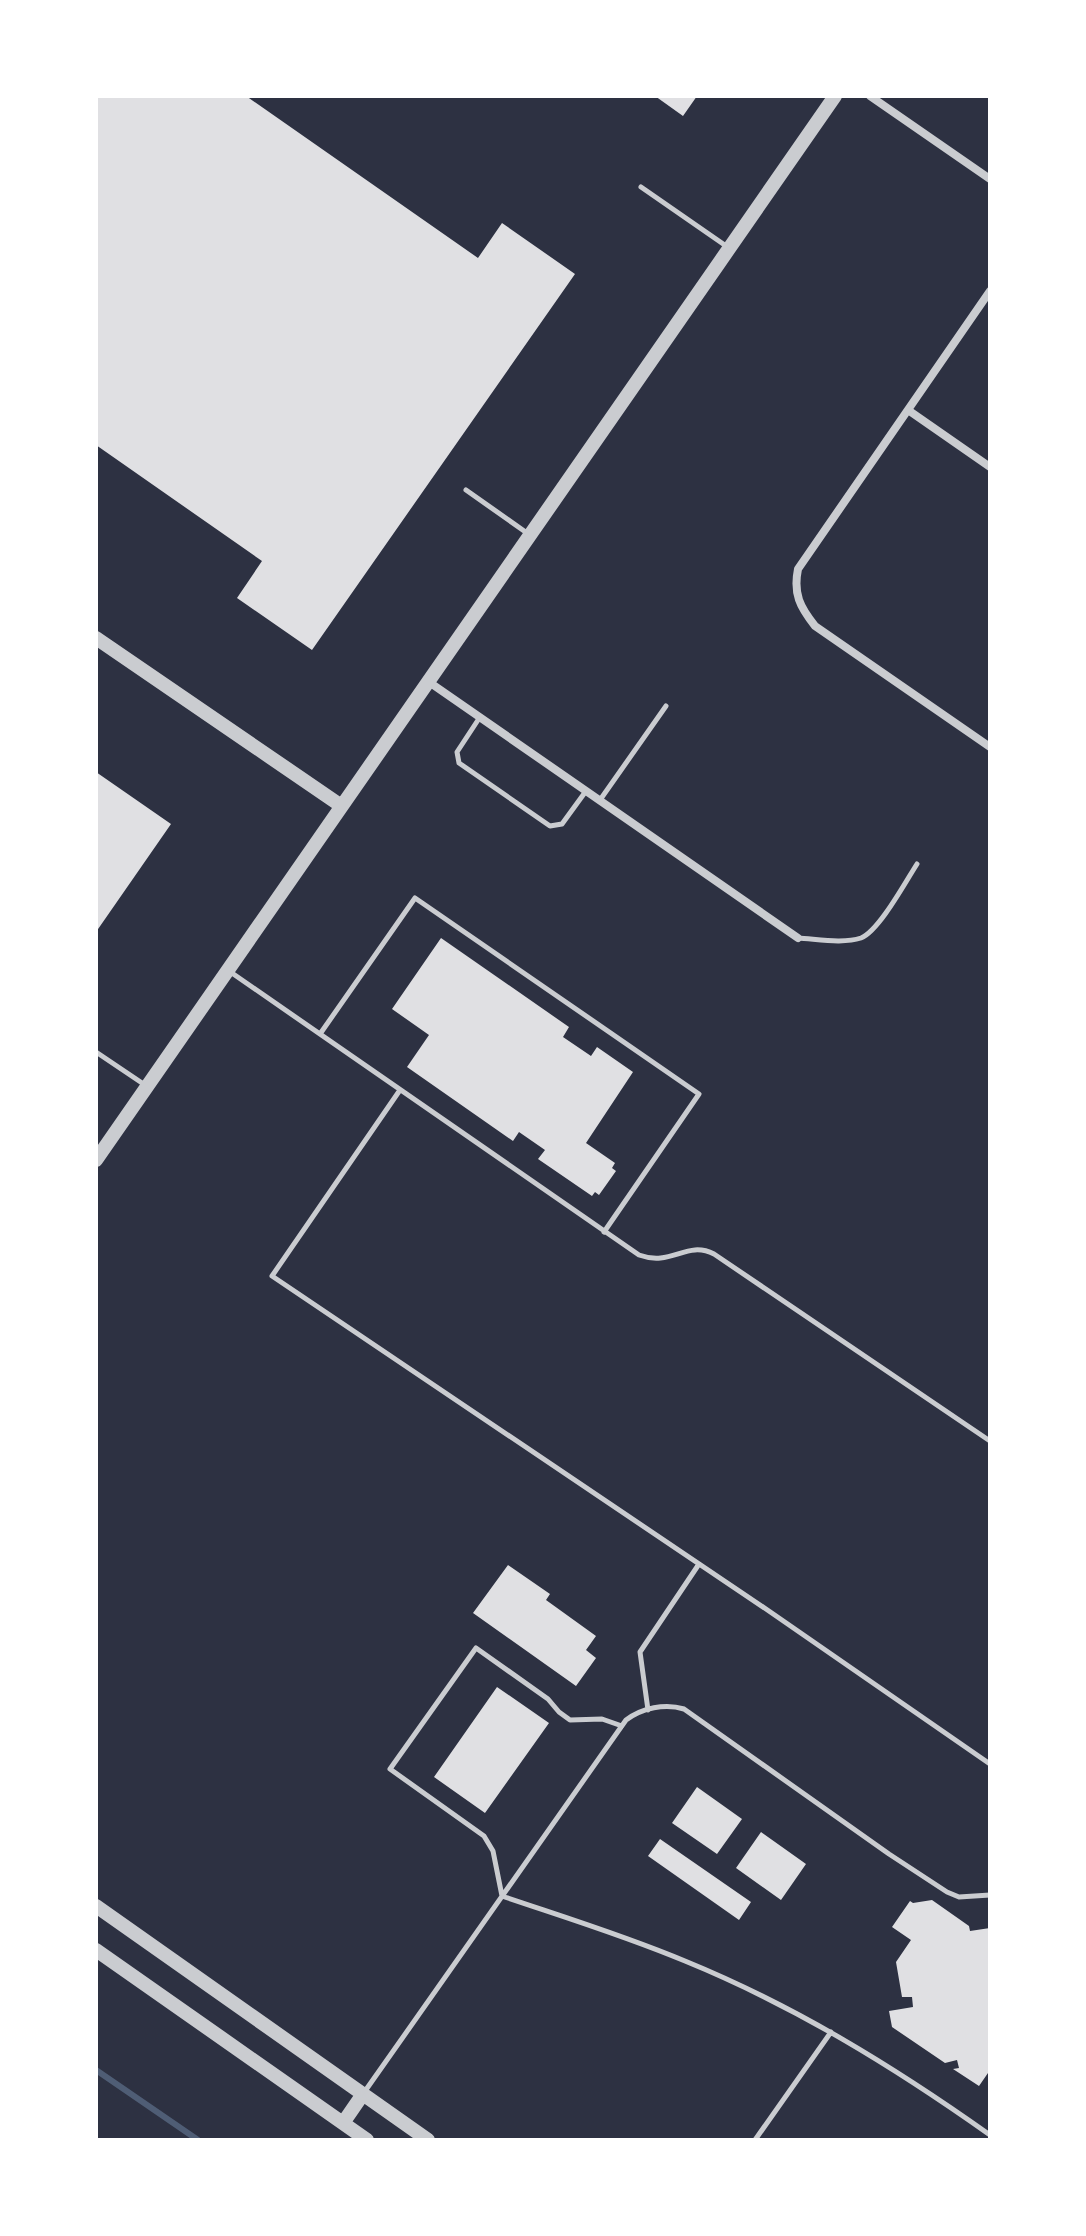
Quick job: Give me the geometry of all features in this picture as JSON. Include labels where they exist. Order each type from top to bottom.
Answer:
[{"type":"street","points":[[96,1160],[835,96]]},
{"type":"street","points":[[870,96],[990,179]]},
{"type":"street","points":[[990,291],[798,569],[794,587],[800,607],[815,626],[990,747]]},
{"type":"street","points":[[908,410],[990,467]]},
{"type":"street","points":[[96,638],[340,805]]},
{"type":"street","points":[[429,682],[798,938]]},
{"type":"street","points":[[96,1906],[428,2140]]},
{"type":"street","points":[[96,1950],[367,2140]]},
{"type":"street","points":[[343,2123],[363,2094]]},
{"type":"lane","points":[[641,187],[730,248]]},
{"type":"lane","points":[[466,490],[531,535]]},
{"type":"lane","points":[[600,800],[666,706]]},
{"type":"lane","points":[[480,717],[457,752],[459,763],[550,826],[562,824],[586,790]]},
{"type":"lane","points":[[798,938],[851,940],[864,937],[875,927],[917,864]]},
{"type":"lane","points":[[320,1035],[415,898],[699,1094],[604,1232]]},
{"type":"lane","points":[[227,970],[639,1255],[651,1259],[669,1258],[692,1249],[714,1254],[990,1441]]},
{"type":"lane","points":[[96,1052],[146,1086]]},
{"type":"lane","points":[[400,1090],[272,1276],[990,1764]]},
{"type":"lane","points":[[648,1710],[640,1652],[699,1564]]},
{"type":"lane","points":[[502,1896],[493,1851],[484,1836],[390,1769],[476,1648],[548,1699],[570,1720],[602,1719],[622,1726]]},
{"type":"lane","points":[[363,2094],[622,1726],[632,1716],[648,1710],[670,1706],[684,1709],[947,1892],[959,1897],[990,1895]]},
{"type":"lane","points":[[502,1896],[613,1933],[772,2000],[906,2077],[990,2135]]},
{"type":"lane","points":[[755,2140],[831,2032]]},
{"type":"building","points":[[96,96],[246,96],[478,258],[502,223],[575,274],[312,650],[237,598],[262,561],[96,445]]},
{"type":"building","points":[[655,96],[697,96],[683,116]]},
{"type":"building","points":[[96,772],[171,824],[96,932]]},
{"type":"building","points":[[441,938],[569,1027],[563,1037],[591,1056],[597,1047],[633,1072],[586,1143],[615,1163],[612,1168],[616,1171],[599,1195],[595,1192],[592,1196],[538,1159],[545,1150],[519,1132],[513,1141],[407,1067],[429,1035],[392,1009]]},
{"type":"building","points":[[508,1565],[550,1594],[546,1600],[596,1636],[586,1650],[596,1658],[576,1686],[473,1613]]},
{"type":"building","points":[[497,1687],[549,1723],[485,1813],[434,1777]]},
{"type":"building","points":[[697,1787],[742,1819],[717,1854],[672,1823]]},
{"type":"building","points":[[761,1832],[806,1864],[781,1900],[736,1868]]},
{"type":"building","points":[[660,1839],[751,1902],[739,1920],[648,1856]]},
{"type":"building","points":[[932,1900],[969,1926],[970,1931],[990,1928],[990,2074],[979,2086],[953,2069],[959,2068],[957,2060],[945,2063],[892,2027],[889,2011],[913,2007],[912,1997],[902,1997],[896,1962],[911,1940],[892,1927],[910,1901]]},
{"type":"waterway","points":[[96,2070],[198,2140]]}]
